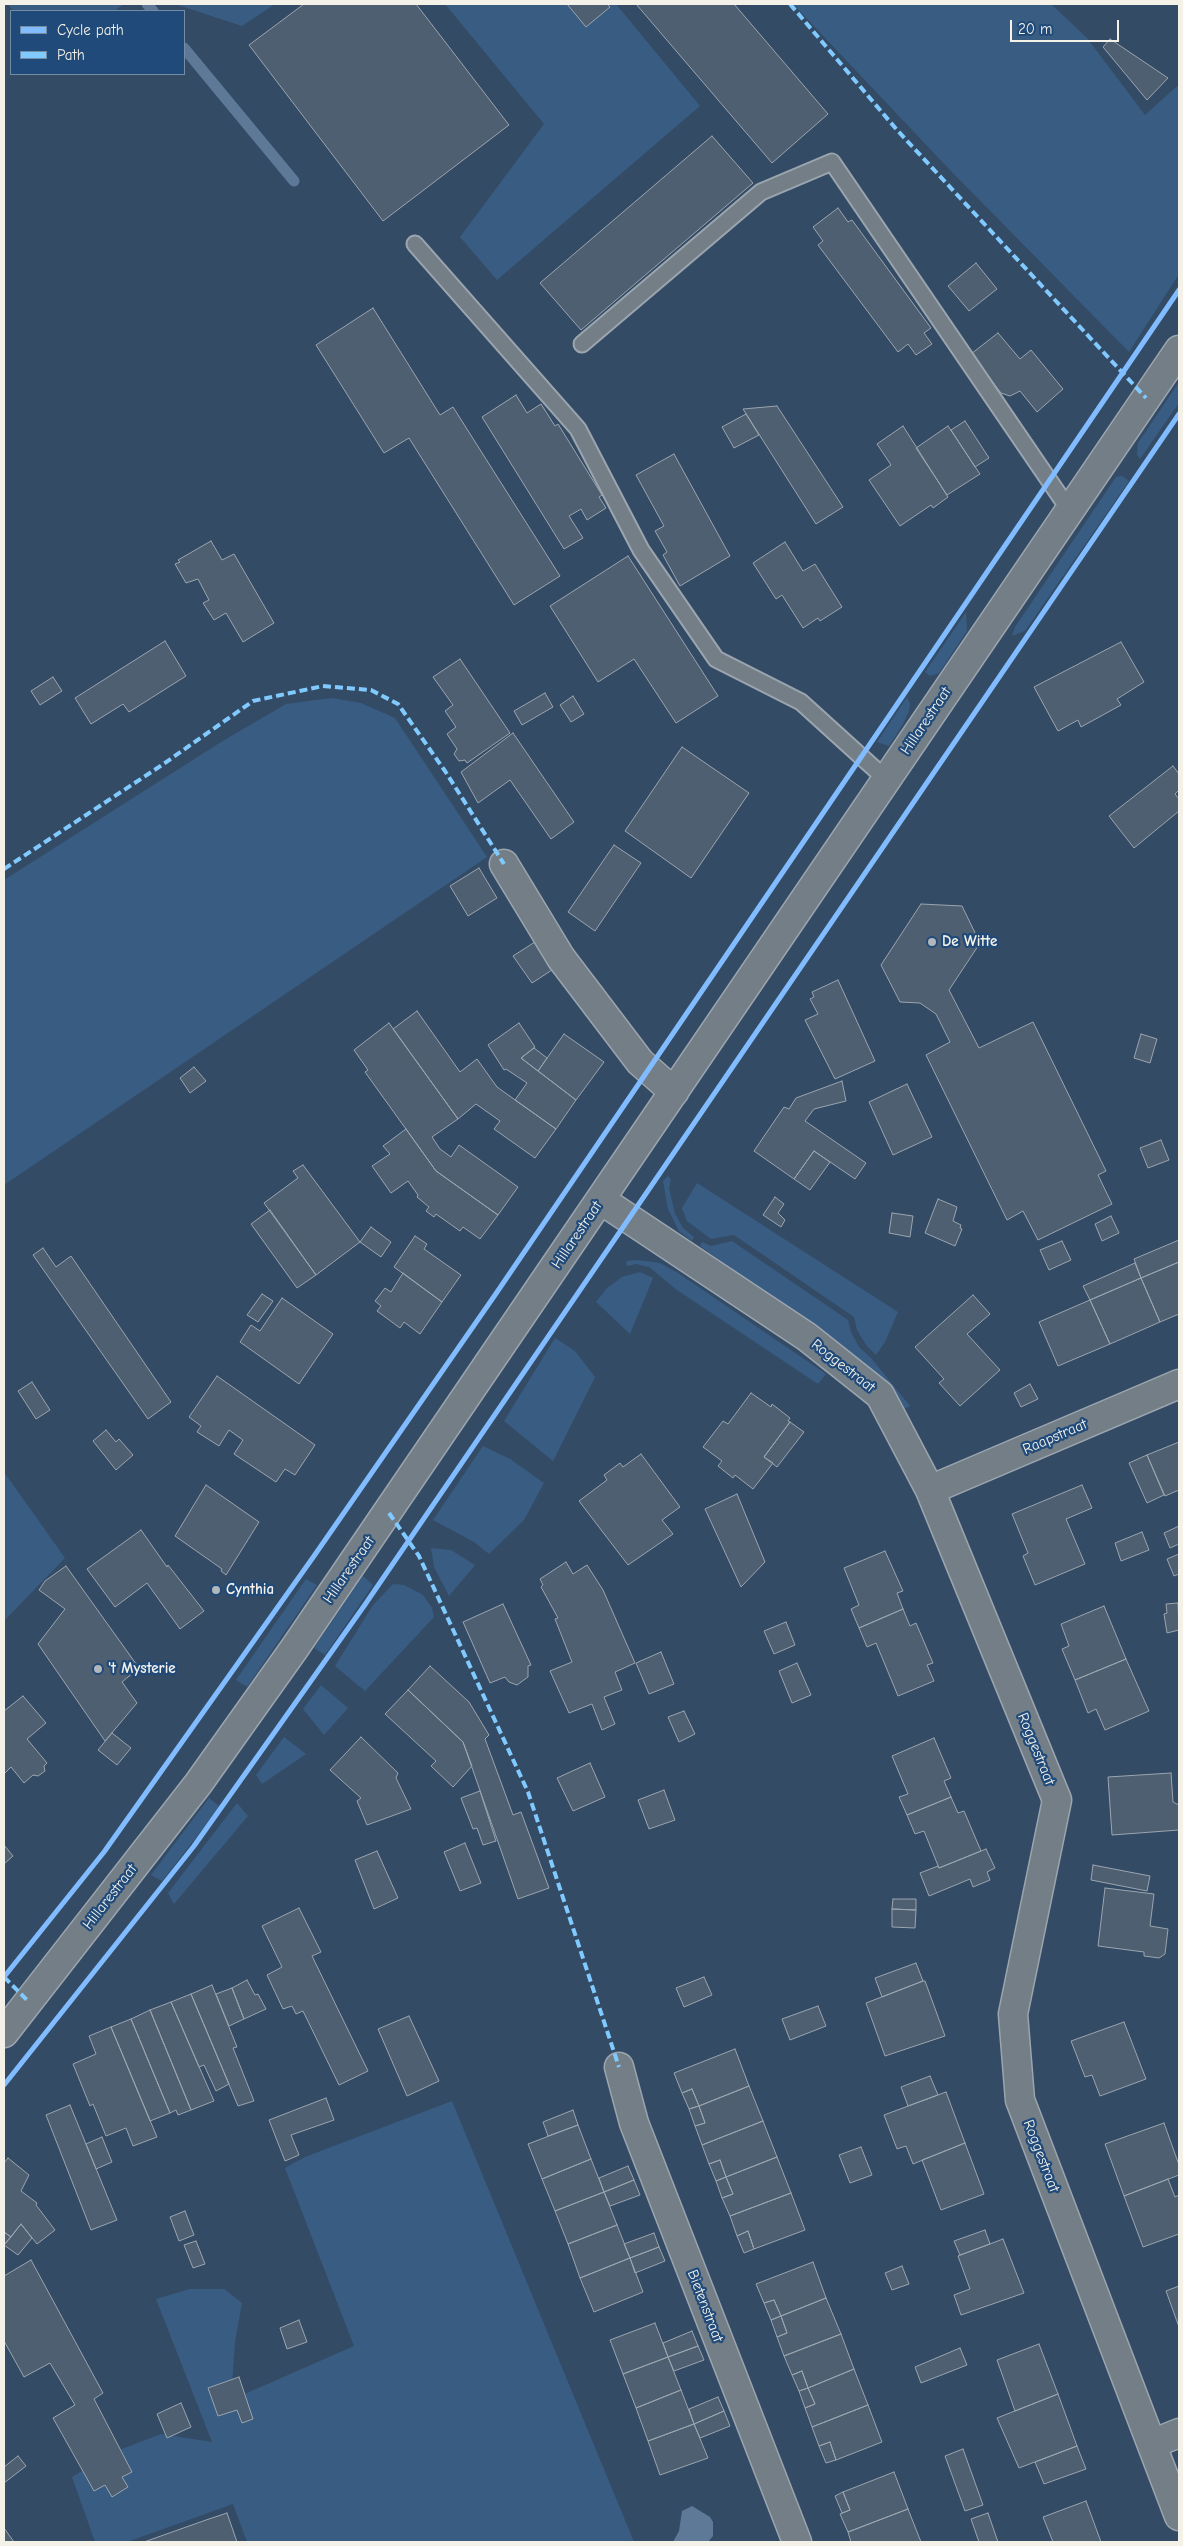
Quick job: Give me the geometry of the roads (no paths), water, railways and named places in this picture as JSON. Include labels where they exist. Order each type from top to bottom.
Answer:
[{"type":"street","name":"Hillarestraat","points":[[4,2033],[203,1776],[366,1545],[1179,350]]},
{"type":"street","points":[[504,864],[561,958],[640,1062],[674,1092]]},
{"type":"street","name":"Roggestraat","points":[[601,1200],[807,1337],[880,1395],[930,1490],[1057,1800],[1013,2014],[1020,2100],[1179,2516]]},
{"type":"street","name":"Raapstraat","points":[[930,1490],[1179,1384]]},
{"type":"street","name":"Bietenstraat","points":[[619,2067],[634,2122],[797,2542]]},
{"type":"street","points":[[1152,2444],[1179,2433]]},
{"type":"lane","points":[[582,344],[761,192],[832,162],[1070,511]]},
{"type":"lane","points":[[416,244],[578,429],[641,550],[716,659],[801,702],[887,780]]},
{"type":"waterway","points":[[147,4],[152,10]]},
{"type":"waterway","points":[[185,49],[294,181]]},
{"type":"place","name":"De Witte","points":[[932,942]]},
{"type":"place","name":"Cynthia","points":[[216,1590]]},
{"type":"place","name":"'t Mysterie","points":[[98,1669]]}]
